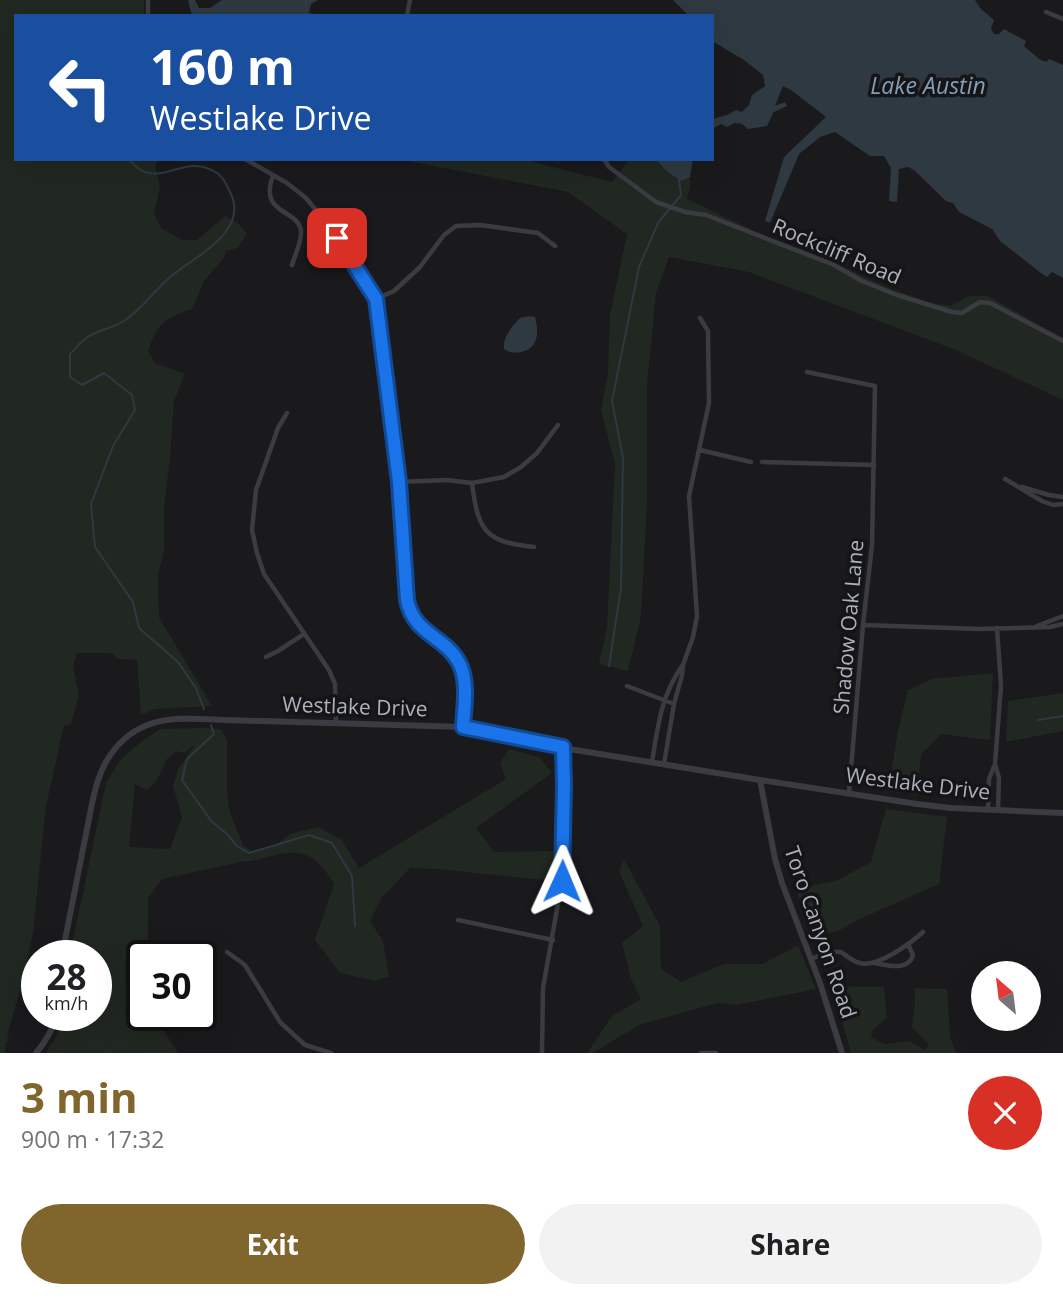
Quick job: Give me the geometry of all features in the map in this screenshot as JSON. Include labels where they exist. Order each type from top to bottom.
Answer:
[{"type":"street","points":[[1046,12],[1063,19]]},
{"type":"street","points":[[248,161],[287,183],[306,198],[328,225],[376,299],[399,482],[407,600],[410,612],[420,627],[445,645],[461,667],[465,701],[463,727]]},
{"type":"street","name":"Rockcliff Road","points":[[605,161],[609,167],[656,202],[685,212],[706,215],[834,265],[862,281],[952,312],[962,313],[980,302],[990,303],[1063,341]]},
{"type":"street","points":[[273,176],[268,190],[269,196],[301,228],[302,234],[292,265]]},
{"type":"street","points":[[376,299],[394,291],[420,267],[444,235],[456,226],[480,225],[538,233],[555,246]]},
{"type":"street","points":[[664,764],[674,704],[697,617],[689,496],[709,403],[708,331],[701,318]]},
{"type":"street","name":"Shadow Oak Lane","points":[[807,372],[875,386],[872,545],[849,793]]},
{"type":"street","points":[[287,413],[278,428],[256,490],[252,530],[264,574],[329,670],[335,684],[335,723]]},
{"type":"street","points":[[399,482],[446,480],[472,483],[504,477],[537,453],[558,425]]},
{"type":"street","points":[[700,450],[751,462]]},
{"type":"street","points":[[762,462],[874,465]]},
{"type":"street","points":[[1005,479],[1021,487],[1063,497]]},
{"type":"street","points":[[472,483],[480,523],[491,536],[508,544],[534,547]]},
{"type":"street","points":[[1021,487],[1042,501],[1053,505],[1063,504]]},
{"type":"street","points":[[1037,626],[1063,616]]},
{"type":"street","points":[[863,625],[980,629],[1050,627],[1063,624]]},
{"type":"street","points":[[988,810],[989,779],[995,764],[1002,686],[997,628]]},
{"type":"street","points":[[266,657],[304,634]]},
{"type":"street","points":[[652,762],[664,700],[683,666]]},
{"type":"street","points":[[627,686],[674,704]]},
{"type":"street","name":"Westlake Drive","points":[[65,940],[89,818],[105,764],[113,750],[127,736],[161,721],[187,719],[463,727],[563,747],[917,804],[1063,813]]},
{"type":"street","points":[[542,1053],[543,988],[562,881],[563,747]]},
{"type":"street","points":[[995,764],[999,778],[998,810]]},
{"type":"street","name":"Toro Canyon Road","points":[[760,780],[778,870],[833,1020],[842,1053]]},
{"type":"street","points":[[458,920],[553,940]]},
{"type":"street","points":[[873,963],[908,944],[923,932]]},
{"type":"street","points":[[811,959],[830,952],[841,952],[860,963],[898,966],[911,962],[913,956],[908,944]]},
{"type":"street","points":[[227,952],[245,965],[280,1022],[306,1045],[331,1053]]},
{"type":"street","points":[[36,1053],[51,1031]]},
{"type":"street","points":[[701,1053],[716,1053]]},
{"type":"shaded area","points":[[0,0],[144,0],[144,14],[14,14],[14,161],[158,161],[155,165],[160,187],[154,214],[162,229],[183,240],[197,240],[225,216],[239,224],[247,234],[237,248],[226,251],[224,258],[204,281],[192,309],[163,323],[148,351],[155,363],[185,374],[174,401],[164,508],[164,549],[158,577],[159,617],[212,706],[155,709],[141,715],[137,660],[119,659],[111,653],[77,653],[73,666],[79,694],[71,724],[64,726],[46,806],[33,932],[31,940],[21,940],[21,988],[7,1035],[9,1039],[5,1045],[5,1053],[0,1053]]},
{"type":"shaded area","points":[[408,161],[530,161],[612,182],[628,161],[658,161],[664,169],[678,179],[682,181],[690,177],[687,199],[765,236],[928,302],[951,306],[968,296],[988,296],[1063,338],[1063,400],[956,350],[749,272],[669,257],[656,293],[647,385],[647,503],[641,616],[628,671],[599,664],[607,627],[615,464],[601,410],[608,373],[610,314],[627,234],[568,192]]},
{"type":"shaded area","points":[[993,673],[990,740],[941,734],[921,755],[917,795],[888,791],[908,690],[932,679]]},
{"type":"shaded area","points":[[1063,693],[1063,731],[1006,742],[1008,701]]},
{"type":"shaded area","points":[[160,729],[221,729],[227,741],[227,793],[230,813],[243,845],[251,851],[277,844],[290,834],[318,827],[342,840],[359,868],[506,779],[500,763],[509,749],[539,757],[552,773],[476,828],[494,852],[554,851],[554,881],[410,868],[382,897],[370,921],[383,941],[389,976],[376,981],[340,973],[315,940],[334,884],[317,861],[308,856],[298,853],[277,854],[162,879],[148,898],[148,940],[126,940],[126,1031],[164,1031],[178,1053],[46,1053],[59,1031],[112,1031],[112,940],[73,940],[106,783],[120,760]],"holes":[[[195,745],[178,770],[173,786],[182,817],[170,849],[129,847],[135,784],[147,790],[156,782],[167,759],[176,751],[184,753]]]},
{"type":"shaded area","points":[[886,809],[947,817],[939,884],[836,932],[814,934],[795,888],[836,881],[871,862]]},
{"type":"shaded area","points":[[624,859],[660,926],[661,969],[681,982],[724,964],[763,964],[798,945],[816,989],[736,1005],[717,1003],[639,1025],[593,1053],[587,1053],[612,1016],[641,999],[631,979],[622,943],[643,926],[619,871]]},
{"type":"shaded area","points":[[832,986],[884,987],[887,1018],[871,1031],[872,1038],[885,1044],[910,1041],[925,1050],[929,1045],[912,1027],[915,988],[947,989],[950,1037],[956,1053],[851,1053]]},
{"type":"water","points":[[188,0],[195,0],[199,8],[210,8],[222,0],[318,0],[311,4],[309,13],[315,14],[192,14]]},
{"type":"water","name":"Lake Austin","points":[[673,0],[975,0],[994,20],[991,29],[994,34],[999,34],[1004,29],[1026,41],[1024,46],[1039,59],[1047,62],[1049,59],[1063,65],[1063,278],[1052,272],[1047,277],[1041,273],[1000,241],[992,229],[959,212],[953,203],[946,201],[908,167],[899,169],[897,202],[889,201],[891,168],[884,156],[870,156],[835,132],[820,137],[799,154],[770,223],[765,221],[784,157],[826,117],[783,86],[775,106],[785,102],[787,106],[774,111],[767,126],[748,129],[735,123],[727,127],[721,124],[714,128],[714,118],[736,110],[742,112],[749,105],[752,95],[765,86],[763,75],[714,42],[714,14],[687,14]]},
{"type":"water","points":[[658,161],[693,161],[690,177],[682,181],[664,169]]},
{"type":"water","points":[[535,317],[537,333],[531,347],[521,352],[504,349],[506,336],[511,328],[520,318]]},
{"type":"waterway","points":[[130,161],[143,171],[154,174],[188,166],[207,168],[223,178],[234,205],[233,218],[218,241],[170,277],[130,316],[89,336],[70,354],[70,377],[82,385],[104,373],[132,395],[135,410],[113,446],[91,504],[95,547],[133,602],[139,628],[178,662],[196,688],[204,709]]},
{"type":"waterway","points":[[609,666],[621,588],[623,458],[612,401],[639,267],[658,223],[681,195],[679,180]]},
{"type":"waterway","points":[[1038,720],[1063,716]]},
{"type":"waterway","points":[[211,725],[214,734],[187,759],[182,780],[212,822],[237,846],[249,853],[309,835],[332,843],[352,876],[355,926]]},
{"type":"route","points":[[337,238],[376,299],[399,482],[410,612],[420,627],[445,645],[461,667],[465,701],[463,727],[563,747],[562,881]]}]
